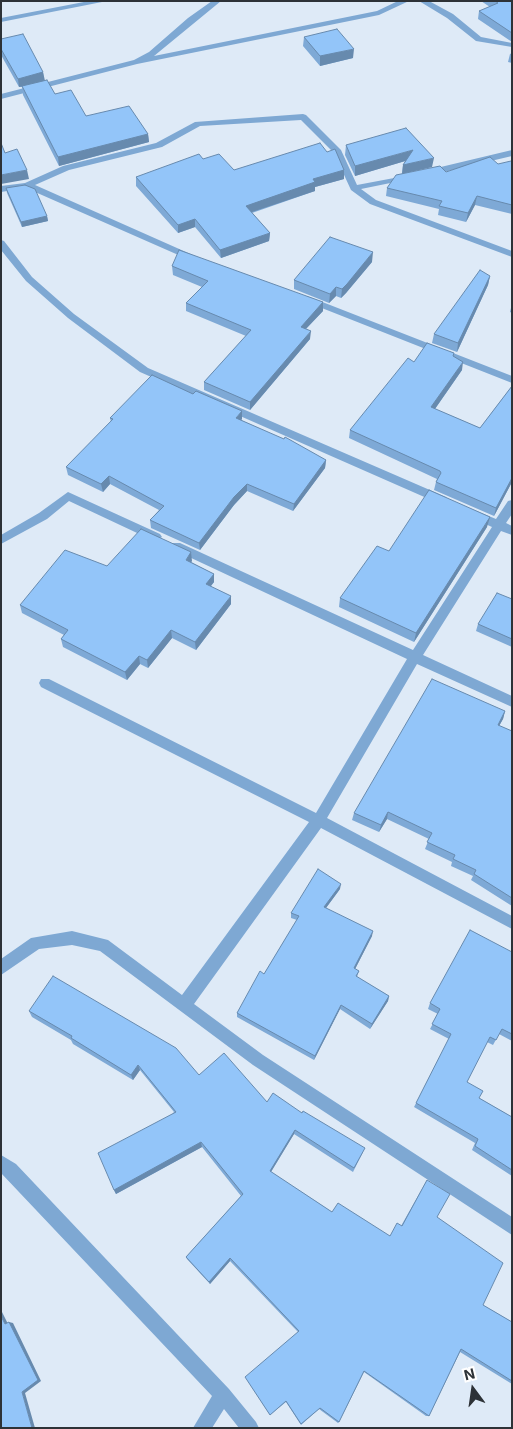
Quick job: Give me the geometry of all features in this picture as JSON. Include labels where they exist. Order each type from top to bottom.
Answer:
[{"type":"street","points":[[1,20],[103,1]]},
{"type":"street","points":[[137,62],[152,54],[191,20],[217,1]]},
{"type":"street","points":[[1,97],[137,62],[379,12],[405,1]]},
{"type":"street","points":[[423,1],[450,16],[479,40],[512,45]]},
{"type":"street","points":[[1,189],[27,186],[66,168],[159,145],[198,124],[303,117],[338,152],[354,188],[373,202],[512,254]]},
{"type":"street","points":[[354,188],[493,159],[512,153]]},
{"type":"street","points":[[27,186],[181,254],[199,260]]},
{"type":"street","points":[[1,243],[29,278],[57,304],[144,370],[512,531]]},
{"type":"street","points":[[301,296],[512,380]]},
{"type":"street","points":[[1,540],[43,516],[68,496],[512,702]]},
{"type":"street","points":[[184,1004],[318,821],[415,658],[512,504]]},
{"type":"street","points":[[45,683],[375,849],[512,923]]},
{"type":"street","points":[[1,968],[36,943],[72,938],[103,945],[258,1060],[512,1227]]},
{"type":"street","points":[[1,1163],[17,1177],[223,1395],[250,1428]]},
{"type":"street","points":[[202,1428],[223,1395]]},
{"type":"building","points":[[495,1],[512,1],[512,33],[479,11],[498,3]]},
{"type":"building","points":[[337,29],[354,49],[320,56],[304,37]]},
{"type":"building","points":[[23,34],[43,72],[18,79],[1,49],[1,39]]},
{"type":"building","points":[[47,80],[55,94],[71,90],[86,116],[129,106],[148,134],[58,157],[22,86]]},
{"type":"building","points":[[406,128],[434,158],[403,165],[413,150],[355,166],[346,145]]},
{"type":"building","points":[[1,143],[5,153],[17,149],[27,170],[1,175]]},
{"type":"building","points":[[320,143],[327,152],[335,149],[344,170],[313,179],[315,182],[246,206],[270,233],[220,250],[195,219],[178,225],[136,177],[199,154],[203,159],[219,154],[234,170]]},
{"type":"building","points":[[490,157],[498,164],[512,162],[512,205],[477,196],[468,213],[439,206],[442,201],[387,188],[396,175],[440,166],[446,172]]},
{"type":"building","points":[[25,185],[35,189],[47,216],[21,222],[6,188]]},
{"type":"building","points":[[330,237],[373,252],[342,289],[336,287],[330,294],[294,280]]},
{"type":"building","points":[[179,250],[323,302],[301,327],[311,331],[250,402],[204,382],[251,330],[186,303],[208,281],[172,266]]},
{"type":"building","points":[[480,270],[490,276],[458,343],[434,334]]},
{"type":"building","points":[[427,343],[454,353],[453,356],[463,362],[431,407],[480,428],[512,386],[512,478],[496,508],[436,482],[441,473],[440,471],[350,430],[408,358],[414,362]]},
{"type":"building","points":[[152,375],[193,394],[196,391],[242,411],[236,418],[284,439],[285,437],[326,460],[294,504],[247,484],[234,497],[199,543],[150,520],[164,506],[109,476],[101,484],[66,467],[113,419],[110,418]]},
{"type":"building","points":[[429,490],[490,517],[416,633],[340,598],[377,546],[389,551]]},
{"type":"building","points":[[141,529],[191,552],[186,560],[214,574],[206,584],[231,596],[195,642],[171,630],[147,660],[139,656],[125,672],[61,639],[68,630],[20,605],[65,550],[107,566]]},
{"type":"building","points":[[497,593],[512,599],[512,639],[478,624]]},
{"type":"building","points":[[432,679],[505,711],[498,725],[512,731],[512,898],[474,874],[476,870],[453,859],[455,855],[427,842],[432,833],[388,812],[381,825],[354,813]]},
{"type":"building","points":[[318,869],[341,884],[324,907],[373,931],[354,968],[359,971],[356,976],[389,996],[372,1024],[341,1005],[315,1056],[237,1013],[260,971],[264,974],[299,916],[291,913]]},
{"type":"building","points":[[470,930],[512,952],[512,1034],[502,1029],[496,1040],[490,1037],[467,1082],[483,1091],[479,1098],[512,1117],[512,1170],[475,1146],[478,1139],[416,1103],[451,1034],[432,1024],[440,1009],[430,1003]]},
{"type":"building","points":[[53,976],[176,1048],[199,1075],[224,1053],[267,1102],[273,1093],[302,1113],[303,1111],[365,1148],[354,1168],[295,1130],[270,1171],[332,1212],[338,1203],[390,1236],[397,1223],[402,1226],[427,1180],[450,1194],[437,1217],[503,1263],[483,1305],[512,1322],[512,1381],[461,1349],[429,1416],[364,1371],[339,1422],[320,1408],[301,1424],[286,1401],[270,1415],[245,1377],[299,1331],[230,1258],[209,1282],[186,1257],[243,1194],[201,1142],[114,1190],[98,1153],[176,1112],[138,1065],[131,1075],[71,1038],[72,1036],[29,1011]]},
{"type":"building","points":[[1,1316],[5,1324],[9,1322],[38,1380],[22,1392],[32,1428],[2,1428],[1,1426]]}]
